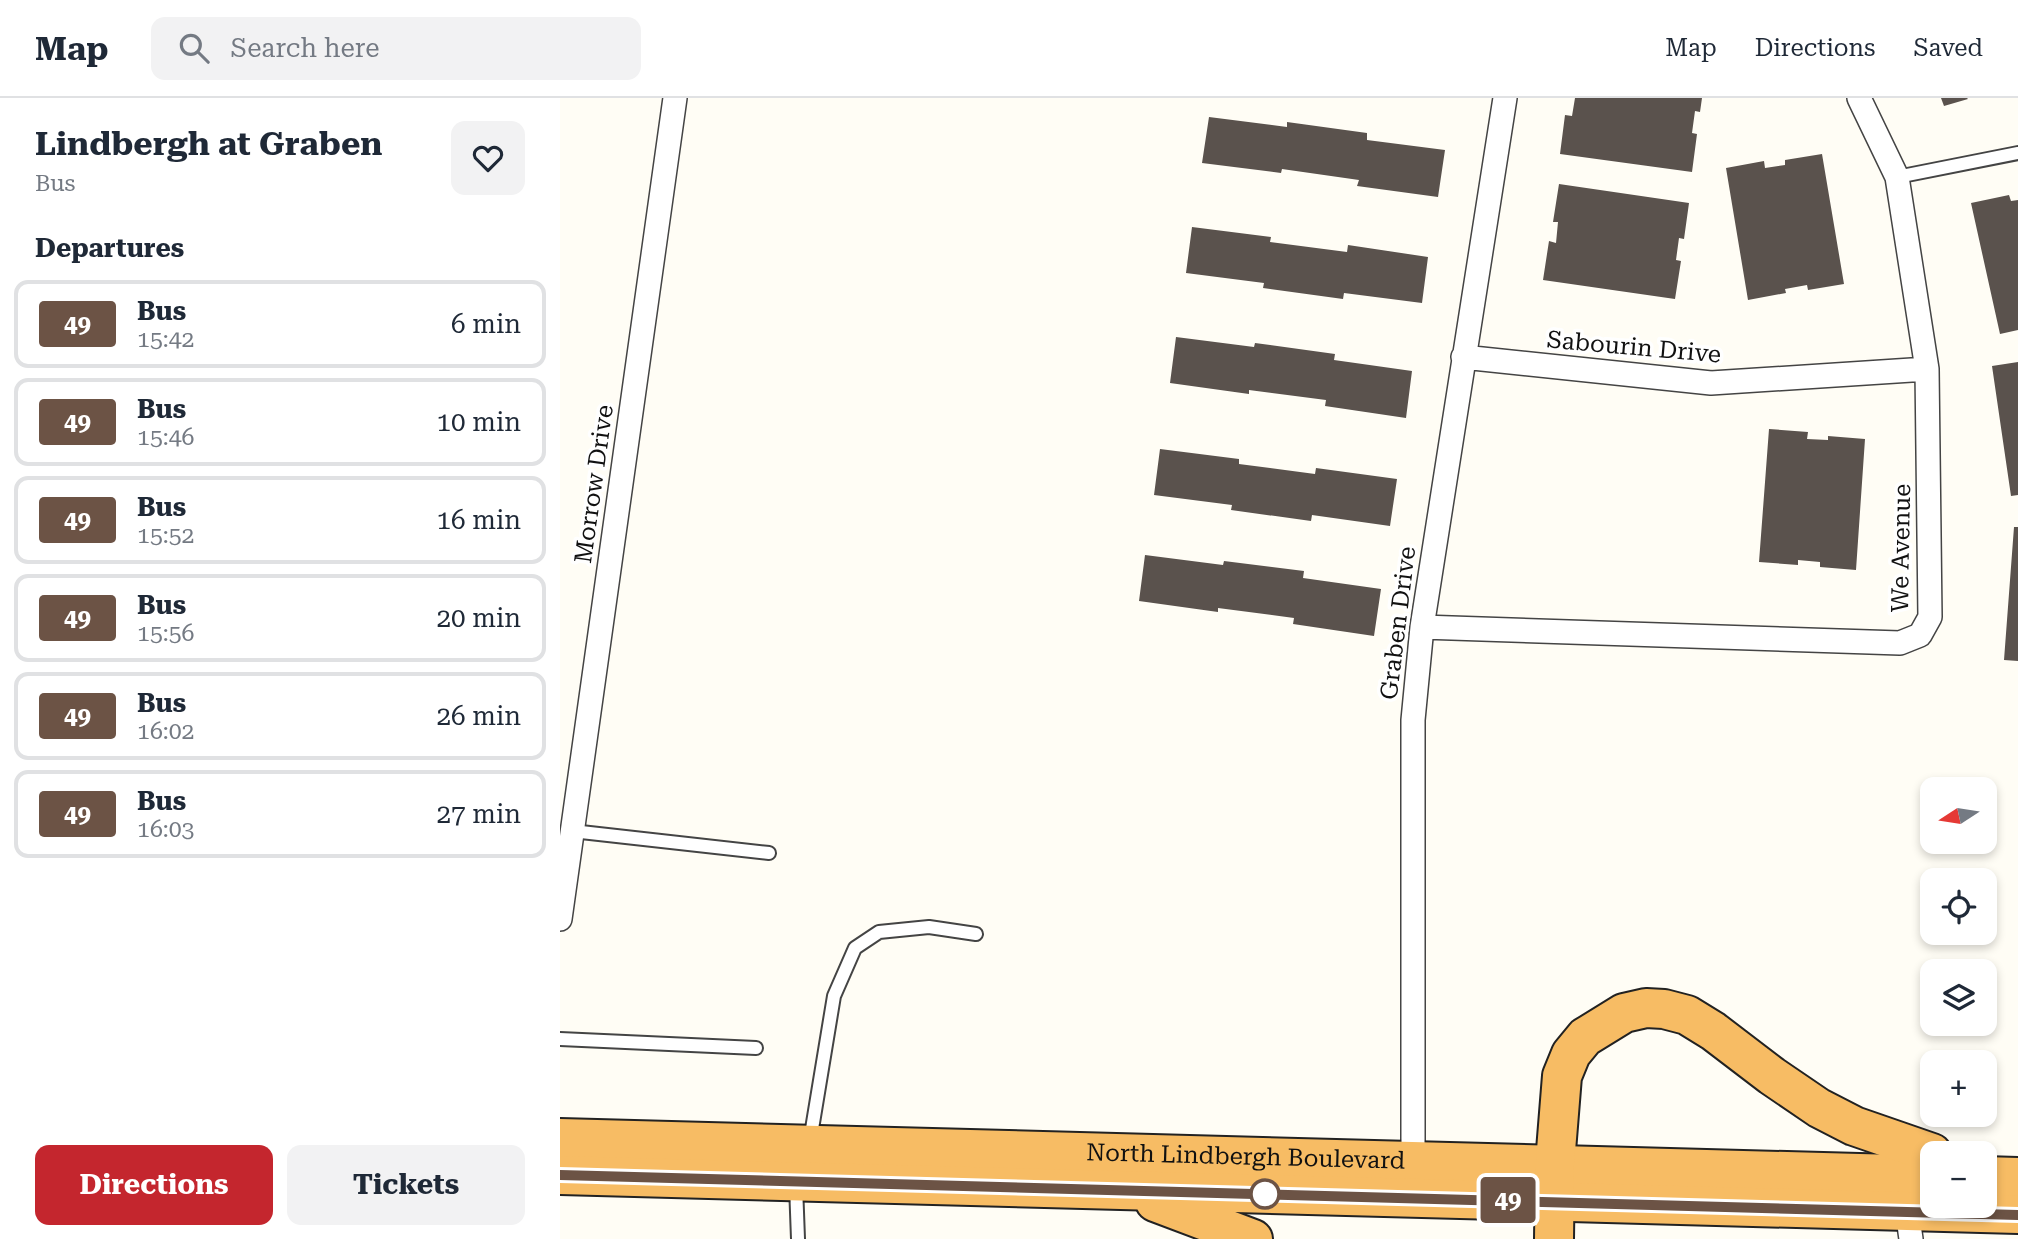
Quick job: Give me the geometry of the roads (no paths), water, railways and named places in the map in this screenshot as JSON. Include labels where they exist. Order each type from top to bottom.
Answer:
[{"type":"highway","points":[[1554,1239],[1555,1163],[1562,1076],[1571,1054],[1586,1037],[1601,1025],[1624,1013],[1646,1008],[1687,1015],[1819,1108],[1854,1126],[1920,1149]]},
{"type":"highway","name":"North Lindbergh Boulevard","points":[[560,1138],[1920,1175]]},
{"type":"highway","name":"North Lindbergh Boulevard","points":[[560,1175],[1555,1201],[1909,1225],[2003,1218]]},
{"type":"highway","points":[[1124,1190],[1253,1239]]},
{"type":"street","name":"Morrow Drive","points":[[560,919],[675,98]]},
{"type":"street","name":"Graben Drive","points":[[1413,1160],[1413,720],[1422,626],[1505,98]]},
{"type":"street","name":"We Avenue","points":[[1422,626],[1900,643],[1920,635],[1930,617],[1927,369],[1897,177],[1859,98]]},
{"type":"street","name":"Sabourin Drive","points":[[1463,357],[1711,383],[1927,369]]},
{"type":"lane","points":[[1897,177],[2018,153]]},
{"type":"lane","points":[[572,831],[769,853]]},
{"type":"lane","points":[[809,1144],[834,996],[855,948],[879,932],[929,927],[976,934]]},
{"type":"lane","points":[[560,1039],[756,1048]]},
{"type":"lane","points":[[796,1181],[798,1239]]}]
